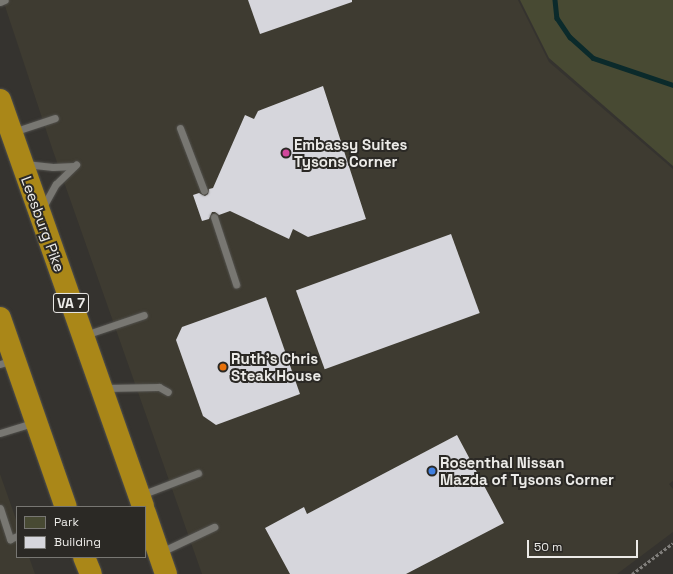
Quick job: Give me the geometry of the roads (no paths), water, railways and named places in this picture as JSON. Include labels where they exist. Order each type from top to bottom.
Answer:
[{"type":"highway","name":"Leesburg Pike","points":[[0,100],[21,164],[83,335],[142,505]]},
{"type":"highway","points":[[0,318],[7,362],[37,422],[66,506]]},
{"type":"highway","name":"Leesburg Pike","points":[[146,516],[166,574]]},
{"type":"highway","points":[[84,558],[90,574]]},
{"type":"lane","points":[[0,2],[5,0]]},
{"type":"lane","points":[[11,132],[55,118]]},
{"type":"lane","points":[[180,128],[204,191]]},
{"type":"lane","points":[[21,164],[53,167],[76,165],[56,184],[40,214]]},
{"type":"lane","points":[[214,217],[236,284]]},
{"type":"lane","points":[[83,335],[144,315]]},
{"type":"lane","points":[[101,388],[159,387],[168,392]]},
{"type":"lane","points":[[0,433],[37,422]]},
{"type":"lane","points":[[142,505],[198,473]]},
{"type":"lane","points":[[0,508],[10,539],[16,536]]},
{"type":"lane","points":[[159,553],[214,527]]},
{"type":"waterway","points":[[555,0],[557,18],[570,37],[593,58],[673,85]]},
{"type":"place","name":"Embassy Suites Tysons Corner","points":[[286,153]]},
{"type":"place","name":"Ruth's Chris Steak House","points":[[223,367]]},
{"type":"place","name":"Rosenthal Nissan Mazda of Tysons Corner","points":[[432,471]]}]
